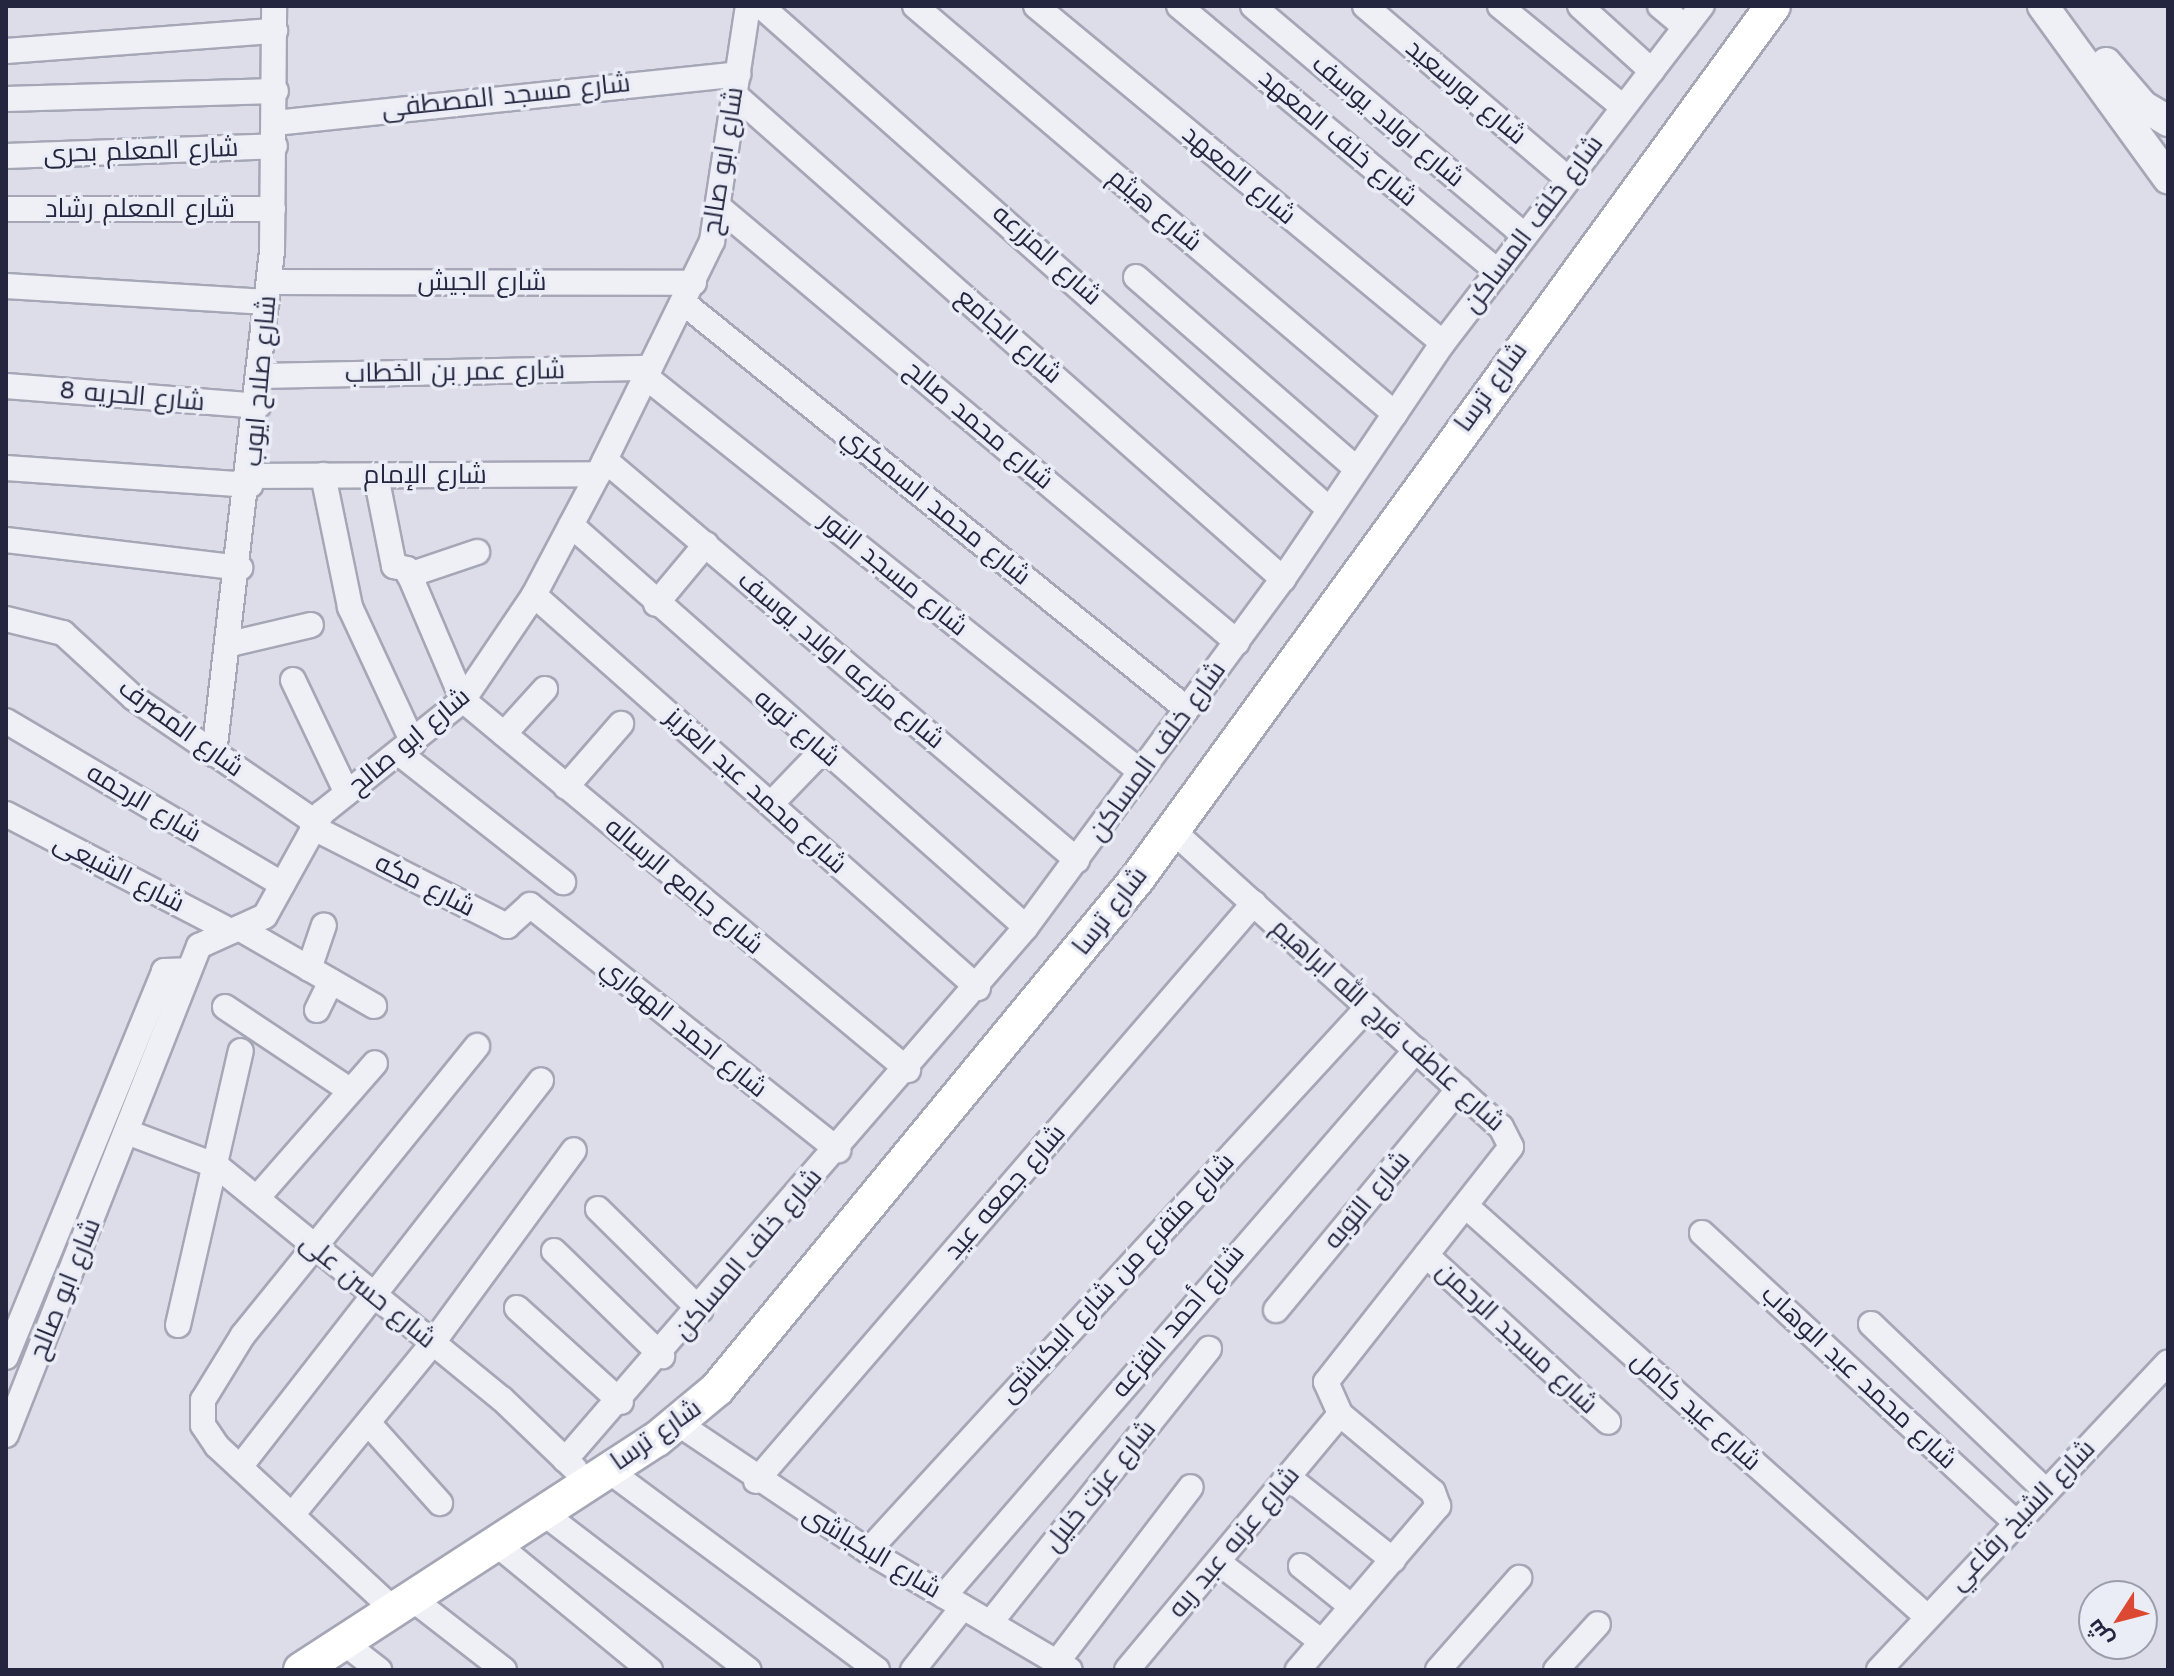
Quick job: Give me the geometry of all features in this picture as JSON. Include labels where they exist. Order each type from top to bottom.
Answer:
[{"type":"main road","name":"شارع ترسا","points":[[301,1670],[542,1512],[587,1471],[679,1424],[717,1389],[1173,831],[1773,6]]},
{"type":"street","name":"شارع صلاح ايوب","points":[[214,754],[251,480],[268,292],[276,91],[274,6]]},
{"type":"street","name":"شارع ابو صالح","points":[[6,1435],[57,1267],[127,1132],[189,970],[204,942],[265,916],[313,824],[463,700],[534,595],[602,467],[690,294],[721,209],[748,6]]},
{"type":"street","name":"شارع المزرعه","points":[[761,6],[1329,509]]},
{"type":"street","name":"شارع هيثم","points":[[915,6],[1395,414]]},
{"type":"street","name":"شارع المعهد","points":[[1036,6],[1443,343]]},
{"type":"street","name":"شارع خلف المعهد","points":[[1179,6],[1497,271]]},
{"type":"street","name":"شارع اولاد يوسف","points":[[1253,6],[1524,235]]},
{"type":"street","name":"شارع بورسعيد","points":[[1365,6],[1568,179]]},
{"type":"street","points":[[1500,6],[1623,107]]},
{"type":"street","points":[[1580,6],[1652,71]]},
{"type":"street","points":[[1660,6],[1685,27]]},
{"type":"street","name":"شارع خلف المساكن","points":[[587,1471],[621,1402],[978,988],[1077,860],[1283,579],[1443,343],[1702,6]]},
{"type":"street","points":[[2043,6],[2168,178]]},
{"type":"street","points":[[6,51],[275,31]]},
{"type":"street","points":[[2066,38],[2106,63],[2143,106],[2168,121]]},
{"type":"street","name":"شارع مسجد المصطفى","points":[[275,135],[736,84]]},
{"type":"street","name":"شارع الجامع","points":[[736,84],[1283,579]]},
{"type":"street","points":[[6,99],[276,91]]},
{"type":"street","name":"شارع المعلم بحرى","points":[[6,156],[275,135]]},
{"type":"street","name":"شارع المعلم رشاد","points":[[6,209],[273,209]]},
{"type":"street","name":"شارع محمد صالح","points":[[721,209],[1237,642]]},
{"type":"street","points":[[1136,277],[1357,469]]},
{"type":"street","name":"شارع الجيش","points":[[6,286],[268,292],[690,294]]},
{"type":"street","name":"شارع محمد السمكري","points":[[690,294],[1187,709]]},
{"type":"street","name":"شارع عمر بن الخطاب","points":[[261,376],[648,373]]},
{"type":"street","name":"شارع مسجد النور","points":[[648,373],[1141,772]]},
{"type":"street","name":"شارع الحريه 8","points":[[6,386],[258,406]]},
{"type":"street","name":"شارع الإمام","points":[[6,468],[251,480],[602,467]]},
{"type":"street","name":"شارع مزرعه اولاد يوسف","points":[[602,467],[706,544],[1077,860]]},
{"type":"street","points":[[323,475],[350,607],[406,748],[563,882]]},
{"type":"street","points":[[376,476],[394,566],[409,575],[463,700]]},
{"type":"street","name":"شارع توبه","points":[[571,525],[656,604],[1026,927]]},
{"type":"street","points":[[6,540],[240,568]]},
{"type":"street","points":[[656,604],[706,544]]},
{"type":"street","points":[[409,575],[477,552]]},
{"type":"street","name":"شارع محمد عبد العزيز","points":[[534,595],[978,988]]},
{"type":"street","name":"شارع المصرف","points":[[6,619],[63,633],[134,698],[313,824]]},
{"type":"street","points":[[230,644],[311,625]]},
{"type":"street","points":[[293,680],[347,793]]},
{"type":"street","points":[[504,734],[545,689]]},
{"type":"street","name":"شارع جامع الرساله","points":[[463,700],[908,1070]]},
{"type":"street","name":"شارع الرحمه","points":[[6,721],[282,884]]},
{"type":"street","points":[[566,787],[621,724]]},
{"type":"street","points":[[771,804],[823,750]]},
{"type":"street","name":"شارع الشيعى","points":[[6,814],[235,929],[374,1006]]},
{"type":"street","name":"شارع مكه","points":[[313,824],[507,926],[530,905]]},
{"type":"street","name":"شارع عاطف فرج الله ابراهيم","points":[[1173,831],[1509,1136],[1511,1147],[1467,1207],[1333,1365],[1326,1382],[1340,1414]]},
{"type":"street","name":"شارع جمعه عيد","points":[[756,1481],[1254,903]]},
{"type":"street","name":"شارع احمد الهواري","points":[[530,905],[838,1150]]},
{"type":"street","points":[[309,969],[324,925]]},
{"type":"street","points":[[6,1357],[57,1267],[164,971],[189,970]]},
{"type":"street","points":[[317,1010],[331,981]]},
{"type":"street","points":[[225,1007],[351,1091]]},
{"type":"street","name":"شارع متفرع من شارع البكباشى","points":[[868,1551],[1368,1007]]},
{"type":"street","points":[[477,1046],[243,1335],[203,1400],[209,1436],[292,1515],[402,1603],[504,1670]]},
{"type":"street","name":"شارع أحمد القزعه","points":[[913,1670],[953,1601],[1416,1050]]},
{"type":"street","points":[[178,1325],[241,1051]]},
{"type":"street","points":[[257,1198],[375,1063]]},
{"type":"street","points":[[240,1467],[541,1080]]},
{"type":"street","name":"شارع التوبه","points":[[1276,1310],[1459,1089]]},
{"type":"street","name":"شارع حسن على","points":[[127,1132],[217,1166],[587,1471],[877,1670]]},
{"type":"street","points":[[292,1515],[370,1425],[574,1150]]},
{"type":"street","name":"شارع عيد كامل","points":[[1467,1207],[1926,1616]]},
{"type":"street","points":[[598,1209],[700,1310]]},
{"type":"street","name":"شارع محمد عبد الوهاب","points":[[1702,1233],[2015,1522]]},
{"type":"street","points":[[554,1251],[662,1356]]},
{"type":"street","name":"شارع مسجد الرحمن","points":[[1426,1255],[1608,1422]]},
{"type":"street","points":[[517,1308],[621,1402]]},
{"type":"street","points":[[1871,1324],[2046,1491]]},
{"type":"street","name":"شارع عزت خليل","points":[[990,1623],[1209,1349]]},
{"type":"street","name":"شارع الشيخ رفاعي","points":[[1879,1670],[1926,1616],[2168,1362]]},
{"type":"street","points":[[1298,1670],[1393,1560],[1438,1498],[1340,1414]]},
{"type":"street","name":"شارع عزبه عبد ربه","points":[[1127,1670],[1340,1414]]},
{"type":"street","name":"شارع البكباشى","points":[[679,1424],[756,1481],[1064,1666]]},
{"type":"street","points":[[370,1425],[440,1503]]},
{"type":"street","points":[[1288,1477],[1393,1560]]},
{"type":"street","points":[[1064,1666],[1191,1487]]},
{"type":"street","points":[[542,1512],[749,1670]]},
{"type":"street","points":[[494,1542],[650,1670]]},
{"type":"street","points":[[1218,1562],[1322,1642]]},
{"type":"street","points":[[1301,1566],[1352,1607]]},
{"type":"street","points":[[1438,1670],[1519,1578]]},
{"type":"street","points":[[1556,1670],[1598,1624]]},
{"type":"street","points":[[343,1642],[379,1670]]}]
